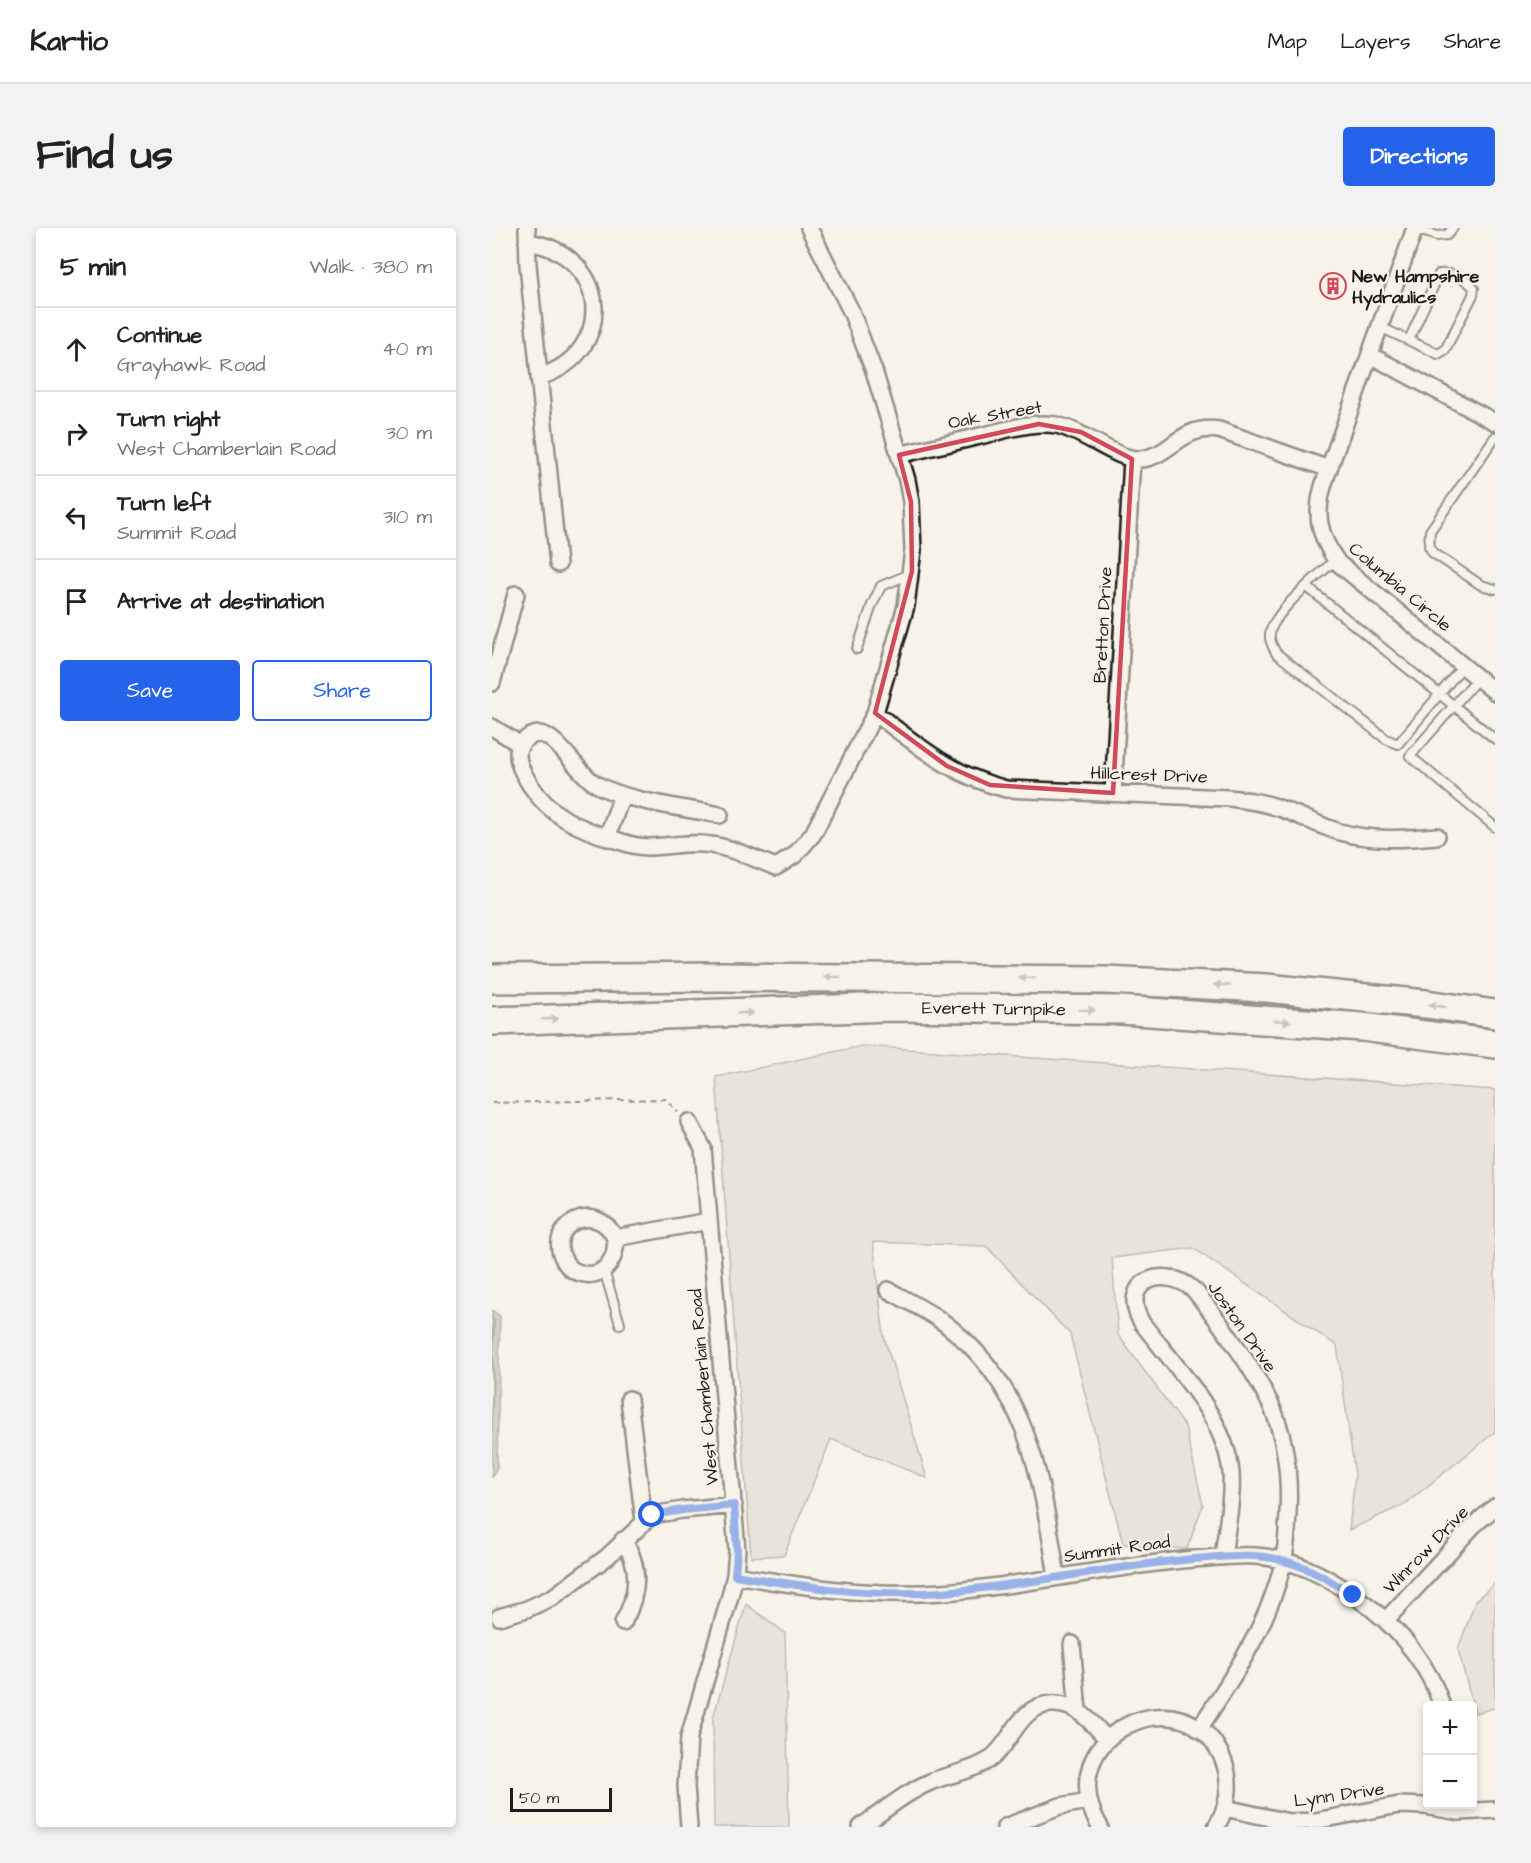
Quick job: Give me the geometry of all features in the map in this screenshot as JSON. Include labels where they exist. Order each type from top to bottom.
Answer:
[{"type":"highway","name":"Everett Turnpike","points":[[492,979],[721,977],[1105,980],[1266,988],[1426,1004],[1495,1014]]},
{"type":"highway","name":"Everett Turnpike","points":[[492,1022],[892,1007],[1121,1010],[1362,1027],[1495,1044]]},
{"type":"street","points":[[720,815],[622,795],[606,789],[585,776],[549,736],[528,737],[521,745],[518,755],[520,765],[532,788],[546,806],[574,825],[645,848],[693,843],[715,845],[776,867],[795,855],[813,834],[875,713],[906,606],[914,534],[911,502],[899,455],[863,340],[809,228]]},
{"type":"street","name":"Columbia Circle","points":[[1415,228],[1321,493],[1319,523],[1322,537],[1335,560],[1495,692]]},
{"type":"street","points":[[527,235],[575,262],[591,287],[594,302],[591,326],[583,348],[561,369],[539,377]]},
{"type":"street","points":[[527,235],[558,564]]},
{"type":"street","points":[[1370,355],[1495,422]]},
{"type":"street","name":"Oak Street","points":[[899,455],[1039,424],[1053,424],[1081,432],[1132,459]]},
{"type":"street","points":[[1132,459],[1156,455],[1186,434],[1209,428],[1329,469]]},
{"type":"street","name":"Bretton Drive","points":[[1113,793],[1132,459]]},
{"type":"street","points":[[492,683],[516,594]]},
{"type":"street","name":"Hillcrest Drive","points":[[875,713],[947,766],[990,785],[1021,791],[1172,794],[1245,800],[1279,808],[1338,832],[1353,835],[1392,839],[1437,836]]},
{"type":"street","points":[[492,727],[521,745]]},
{"type":"street","points":[[607,837],[622,795]]},
{"type":"street","name":"West Chamberlain Road","points":[[689,1122],[703,1148],[737,1550],[735,1575],[689,1737],[686,1786],[689,1827]]},
{"type":"street","points":[[585,1218],[604,1223],[615,1238],[614,1256],[604,1270],[596,1274],[587,1275],[570,1269],[561,1254],[560,1244],[567,1227],[585,1218]]},
{"type":"street","points":[[615,1238],[709,1221]]},
{"type":"street","name":"Joston Drive","points":[[1223,1557],[1231,1485],[1225,1443],[1208,1411],[1142,1323],[1135,1307],[1134,1299],[1140,1286],[1158,1277],[1179,1280],[1195,1291],[1249,1368],[1272,1407],[1288,1467],[1289,1496],[1284,1560]]},
{"type":"street","points":[[888,1290],[924,1310],[958,1335],[987,1366],[1014,1405],[1038,1468],[1057,1577]]},
{"type":"street","points":[[629,1399],[644,1522]]},
{"type":"street","points":[[499,1617],[527,1609],[553,1597],[607,1557],[652,1515],[734,1505]]},
{"type":"street","name":"Winrow Drive","points":[[1386,1620],[1474,1525],[1495,1508]]},
{"type":"street","points":[[623,1540],[632,1553],[635,1570],[635,1589],[631,1607],[623,1623]]},
{"type":"street","name":"Summit Road","points":[[735,1575],[857,1593],[899,1594],[978,1589],[1149,1563],[1244,1555],[1284,1560],[1321,1575],[1386,1620],[1431,1679],[1440,1701]]},
{"type":"street","points":[[1199,1729],[1227,1687],[1257,1634],[1276,1590],[1284,1560]]},
{"type":"street","points":[[1072,1644],[1078,1711]]},
{"type":"street","points":[[861,1827],[920,1787],[939,1778],[974,1768],[989,1760],[1004,1746],[1020,1721],[1033,1708],[1058,1704],[1072,1707],[1107,1739]]},
{"type":"street","points":[[1100,1827],[1089,1801],[1088,1782],[1092,1763],[1107,1739],[1127,1724],[1151,1717],[1176,1719],[1199,1729],[1217,1748],[1225,1764],[1228,1782],[1225,1808],[1216,1827]]},
{"type":"street","points":[[1005,1827],[1060,1806],[1089,1801]]},
{"type":"street","name":"Lynn Drive","points":[[1225,1808],[1289,1822],[1315,1821],[1399,1805],[1425,1806],[1458,1814],[1495,1810]]},
{"type":"lane","points":[[1415,228],[1437,236],[1447,235],[1453,228]]},
{"type":"lane","points":[[1380,327],[1438,354],[1444,350],[1473,295],[1474,288],[1468,281],[1449,273],[1439,274],[1409,340]]},
{"type":"lane","points":[[1495,437],[1430,531],[1429,546],[1432,553],[1481,585],[1495,589]]},
{"type":"lane","points":[[1335,560],[1282,610],[1272,625],[1271,644],[1276,652],[1386,739],[1398,744],[1495,827]]},
{"type":"lane","points":[[857,649],[881,586],[911,574]]},
{"type":"lane","points":[[1307,587],[1495,739]]},
{"type":"lane","points":[[1398,744],[1463,666]]},
{"type":"lane","points":[[1410,756],[1478,678]]},
{"type":"lane","points":[[604,1270],[620,1324]]},
{"type":"path","points":[[492,1103],[664,1099],[689,1122]]},
{"type":"highlighted area","points":[[1039,424],[1081,432],[1132,459],[1113,793],[990,785],[947,766],[875,713],[912,571],[911,502],[899,455]]},
{"type":"shaded area","points":[[862,1046],[1495,1090],[1495,1432],[1405,1504],[1349,1530],[1355,1475],[1337,1346],[1193,1248],[1112,1258],[1118,1335],[1185,1426],[1203,1505],[1187,1549],[1123,1544],[1070,1334],[986,1246],[873,1242],[884,1337],[927,1478],[831,1439],[784,1555],[751,1557],[716,1077]]},
{"type":"shaded area","points":[[1495,1583],[1495,1708],[1477,1712],[1477,1701],[1472,1701],[1458,1649],[1476,1600]]},
{"type":"shaded area","points":[[746,1604],[785,1633],[789,1827],[714,1827],[713,1718]]},
{"type":"water","points":[[492,1310],[500,1316],[497,1467],[492,1478]]},
{"type":"place","name":"New Hampshire Hydraulics","points":[[1333,286]]},
{"type":"route","points":[[652,1515],[734,1505],[737,1550],[735,1575],[857,1593],[899,1594],[978,1589],[1149,1563],[1244,1555],[1284,1560],[1321,1575],[1353,1595]]}]
